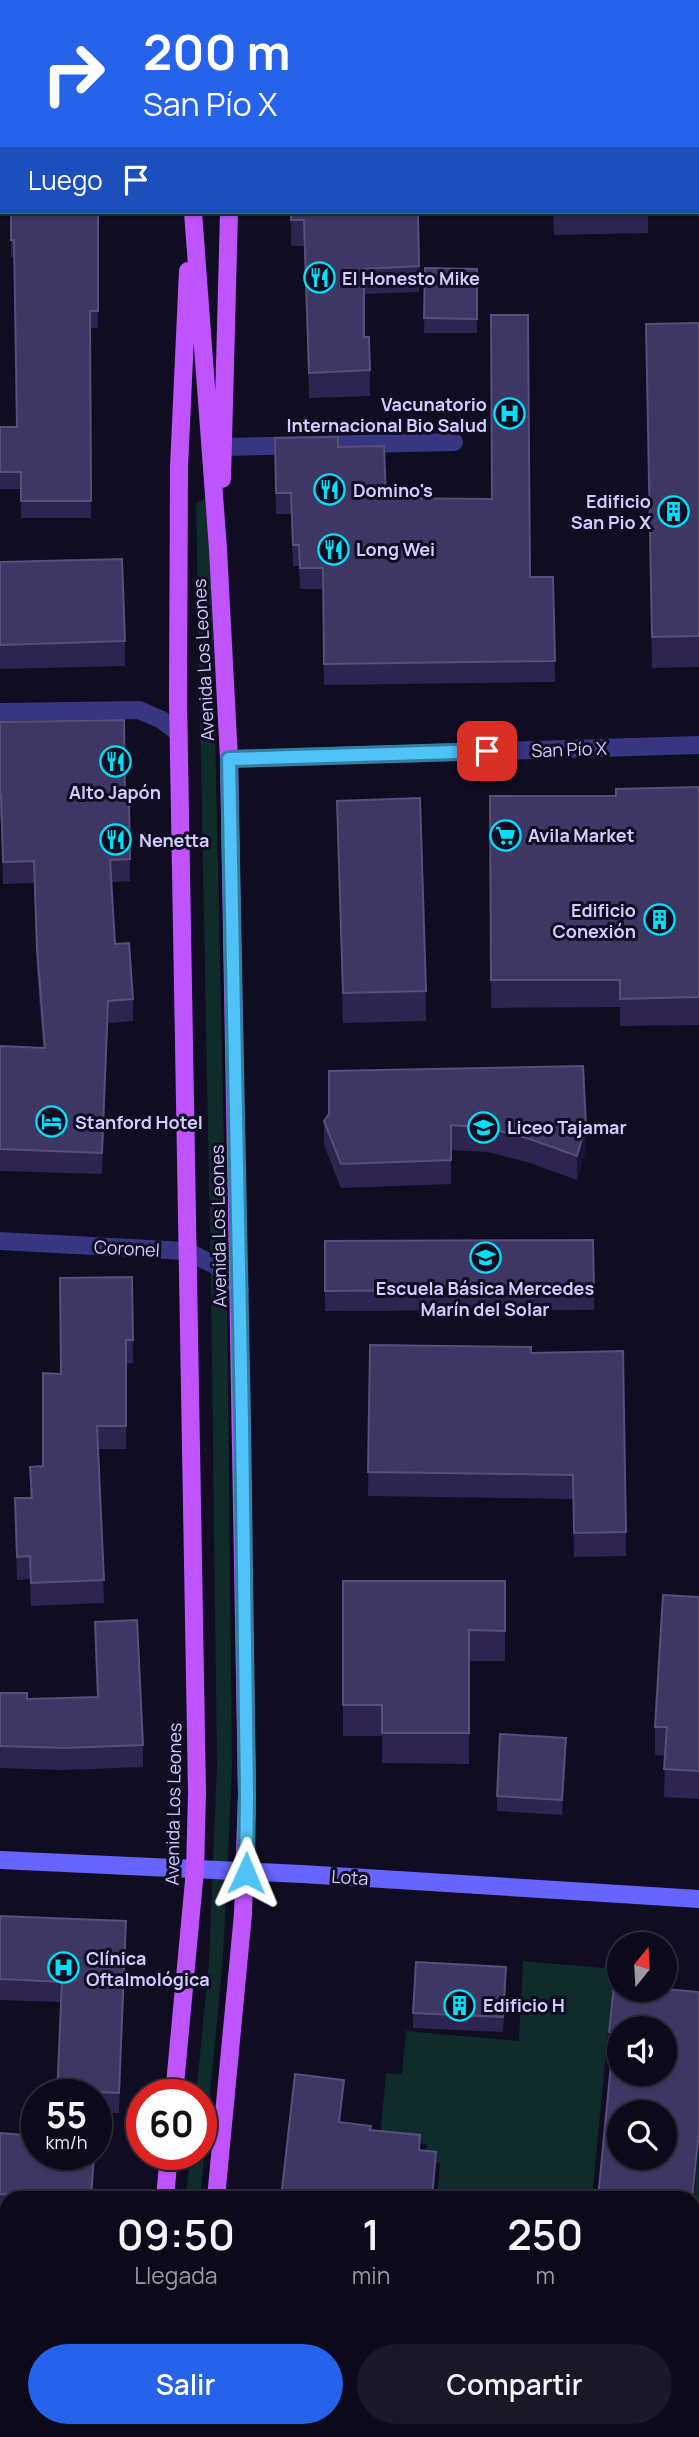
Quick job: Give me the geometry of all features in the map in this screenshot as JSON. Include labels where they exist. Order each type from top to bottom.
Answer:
[{"type":"main road","name":"Avenida Los Leones","points":[[192,214],[218,549],[229,759],[247,1794],[246,1873],[217,2191]]},
{"type":"main road","name":"Avenida Los Leones","points":[[175,2079],[195,1870],[197,1793],[179,733],[179,467],[192,214]]},
{"type":"main road","points":[[218,549],[224,447],[229,214]]},
{"type":"main road","points":[[166,2191],[168,2170]]},
{"type":"street","points":[[224,447],[454,442]]},
{"type":"street","points":[[0,712],[139,710],[162,720],[179,733]]},
{"type":"street","name":"San Pío X","points":[[229,759],[699,745]]},
{"type":"street","name":"Coronel","points":[[0,1241],[186,1251],[215,1265],[229,1276],[240,1290]]},
{"type":"street","name":"Lota","points":[[0,1860],[699,1899]]},
{"type":"green space","points":[[210,497],[227,1287],[232,1769],[223,1958],[211,2079],[198,2079],[209,1962],[217,1765],[196,503]]},
{"type":"green space","points":[[523,1961],[607,1968],[607,2002],[611,2002],[609,2016],[607,2016],[607,2042],[593,2191],[438,2191],[440,2163],[425,2161],[427,2144],[380,2140],[386,2073],[402,2074],[406,2031],[519,2041]]},
{"type":"green space","points":[[699,2148],[699,2191],[695,2191]]},
{"type":"green space","points":[[189,2170],[203,2170],[201,2191],[187,2191]]},
{"type":"building","points":[[11,214],[98,214],[98,311],[90,311],[91,501],[21,501],[21,472],[0,472],[0,427],[17,427],[14,240],[11,240]]},
{"type":"building","points":[[291,214],[418,214],[419,266],[364,269],[364,337],[369,337],[370,370],[309,373],[304,220],[291,220]]},
{"type":"building","points":[[425,268],[477,269],[477,319],[424,318]]},
{"type":"building","points":[[491,315],[528,315],[530,577],[553,577],[555,661],[324,664],[323,568],[300,568],[299,545],[293,545],[291,493],[276,493],[275,438],[338,437],[338,447],[384,446],[386,498],[492,499]]},
{"type":"building","name":"Edificio San Pio X","points":[[699,323],[699,636],[652,637],[646,324]]},
{"type":"building","points":[[122,559],[125,641],[0,645],[0,562]]},
{"type":"building","points":[[124,720],[125,800],[129,800],[130,859],[110,860],[115,944],[129,943],[133,999],[108,1001],[102,1153],[0,1149],[0,1046],[45,1048],[37,949],[34,861],[3,862],[0,722]]},
{"type":"building","points":[[699,787],[699,997],[620,999],[620,980],[491,980],[490,796],[616,796],[616,789]]},
{"type":"building","points":[[420,798],[426,991],[343,993],[337,801]]},
{"type":"building","points":[[583,1066],[586,1125],[577,1156],[527,1138],[488,1128],[451,1125],[451,1160],[341,1164],[324,1121],[329,1114],[329,1071]]},
{"type":"building","points":[[593,1240],[594,1289],[325,1291],[325,1241]]},
{"type":"building","points":[[132,1277],[133,1340],[126,1340],[126,1426],[97,1426],[104,1580],[31,1583],[30,1556],[17,1557],[15,1498],[32,1498],[30,1467],[43,1466],[43,1373],[61,1374],[60,1278]]},
{"type":"building","points":[[370,1345],[531,1347],[531,1353],[623,1351],[626,1532],[574,1533],[573,1475],[368,1472]]},
{"type":"building","points":[[343,1581],[505,1581],[505,1631],[469,1630],[469,1733],[382,1733],[382,1705],[343,1705]]},
{"type":"building","points":[[663,1595],[699,1597],[699,1771],[664,1769],[667,1727],[655,1727]]},
{"type":"building","points":[[137,1620],[143,1745],[64,1748],[0,1746],[0,1693],[27,1693],[27,1699],[98,1697],[95,1622]]},
{"type":"building","points":[[500,1734],[566,1738],[562,1800],[497,1796]]},
{"type":"building","points":[[0,1916],[126,1921],[119,2093],[112,2093],[112,2079],[58,2079],[62,1982],[0,1979]]},
{"type":"building","name":"Edificio H","points":[[416,1962],[506,1967],[503,2017],[413,2013]]},
{"type":"building","points":[[677,1990],[699,1992],[699,2131],[693,2191],[599,2191],[607,2105],[607,2170],[677,2170],[677,2100],[608,2100],[609,2086],[677,2086],[677,2016],[611,2016],[612,2002],[677,2002]]},
{"type":"building","points":[[295,2074],[344,2080],[339,2122],[371,2126],[370,2130],[420,2135],[419,2150],[436,2152],[433,2191],[282,2191]]},
{"type":"building","points":[[0,2133],[21,2135],[21,2170],[93,2170],[91,2191],[0,2191]]},
{"type":"place","name":"El Honesto Mike","points":[[319,278]]},
{"type":"place","name":"Vacunatorio Internacional Bio Salud","points":[[510,414]]},
{"type":"place","name":"Domino's","points":[[330,490]]},
{"type":"place","name":"Edificio San Pio X","points":[[674,511]]},
{"type":"place","name":"Long Wei","points":[[333,549]]},
{"type":"place","name":"Alto Japón","points":[[115,762]]},
{"type":"place","name":"Avila Market","points":[[505,835]]},
{"type":"place","name":"Nenetta","points":[[116,840]]},
{"type":"place","name":"Edificio Conexión","points":[[659,920]]},
{"type":"place","name":"Stanford Hotel","points":[[52,1122]]},
{"type":"place","name":"Liceo Tajamar","points":[[484,1127]]},
{"type":"place","name":"Escuela Básica Mercedes Marín del Solar","points":[[485,1258]]},
{"type":"place","name":"Clínica Oftalmológica","points":[[63,1968]]},
{"type":"place","name":"Edificio H","points":[[460,2005]]},
{"type":"route","points":[[246,1873],[239,1222],[229,759],[487,751]]}]
